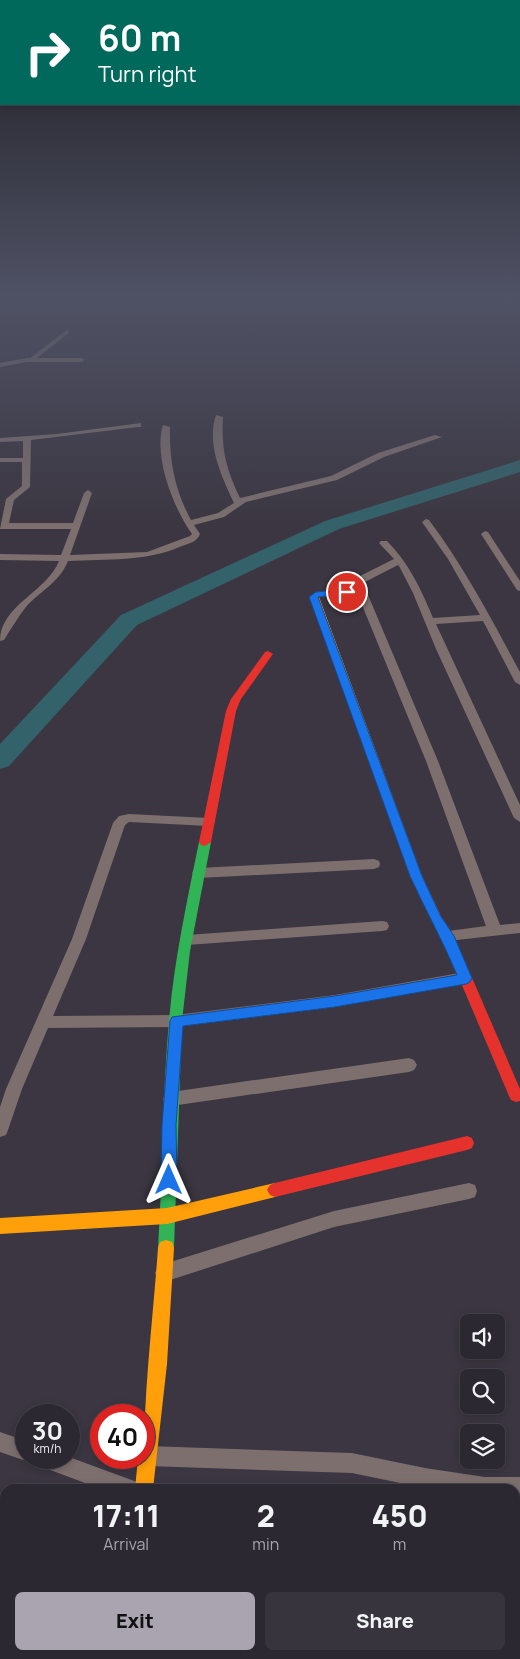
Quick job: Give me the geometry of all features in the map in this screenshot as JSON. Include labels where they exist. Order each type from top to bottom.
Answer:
[{"type":"street","points":[[219,417],[217,449],[223,471],[238,503]]},
{"type":"street","points":[[0,440],[138,425]]},
{"type":"street","points":[[0,556],[65,558],[134,556],[163,551],[195,536],[196,534],[188,524],[179,506],[167,465],[166,427]]},
{"type":"street","points":[[188,524],[221,515],[246,499],[334,478],[381,455],[438,437]]},
{"type":"street","points":[[27,438],[26,487],[11,498],[2,526],[76,526]]},
{"type":"street","points":[[0,460],[27,460]]},
{"type":"street","points":[[0,638],[23,605],[56,574],[65,558],[88,493]]},
{"type":"street","points":[[426,522],[440,541],[520,682]]},
{"type":"street","points":[[486,534],[520,588]]},
{"type":"street","points":[[384,543],[400,560],[520,818]]},
{"type":"street","points":[[400,560],[359,580],[361,590],[432,761],[495,931]]},
{"type":"street","points":[[361,590],[316,595],[314,597],[416,876],[435,917],[448,936],[516,1096]]},
{"type":"street","points":[[430,621],[485,618]]},
{"type":"street","points":[[154,1404],[164,1273],[166,1216],[169,1199],[171,1099],[179,989],[199,873],[231,711],[236,699],[268,654]]},
{"type":"street","points":[[0,1130],[14,1090],[79,939],[121,821],[129,818],[209,822]]},
{"type":"street","points":[[199,873],[374,864]]},
{"type":"street","points":[[187,940],[382,926]]},
{"type":"street","points":[[448,936],[520,928]]},
{"type":"street","points":[[44,1022],[176,1021],[335,1001],[466,978]]},
{"type":"street","points":[[171,1099],[409,1065]]},
{"type":"street","points":[[0,1226],[166,1216],[467,1143]]},
{"type":"street","points":[[164,1273],[334,1219],[469,1191]]},
{"type":"street","points":[[0,1442],[15,1447]]},
{"type":"street","points":[[155,1456],[352,1463],[465,1484]]},
{"type":"street","points":[[75,1469],[116,1484]]},
{"type":"street","points":[[145,1484],[146,1469]]},
{"type":"waterway","points":[[0,760],[129,620],[332,525],[520,466]]},
{"type":"traffic: fast","points":[[166,1248],[173,1053],[179,988],[184,951],[205,842]]},
{"type":"traffic: slow","points":[[361,590],[316,595],[314,597],[416,876],[434,914]]},
{"type":"traffic: slow","points":[[0,1226],[167,1216],[275,1190]]},
{"type":"traffic: slow","points":[[145,1484],[158,1364],[166,1248]]},
{"type":"traffic: jam","points":[[205,842],[231,711],[236,699],[268,654]]},
{"type":"traffic: jam","points":[[434,914],[448,936],[516,1096]]},
{"type":"traffic: jam","points":[[275,1190],[467,1143]]},
{"type":"route","points":[[169,1180],[169,1125],[176,1021],[335,1001],[466,978],[448,936],[435,917],[416,876],[314,597],[316,595],[347,592]]}]
